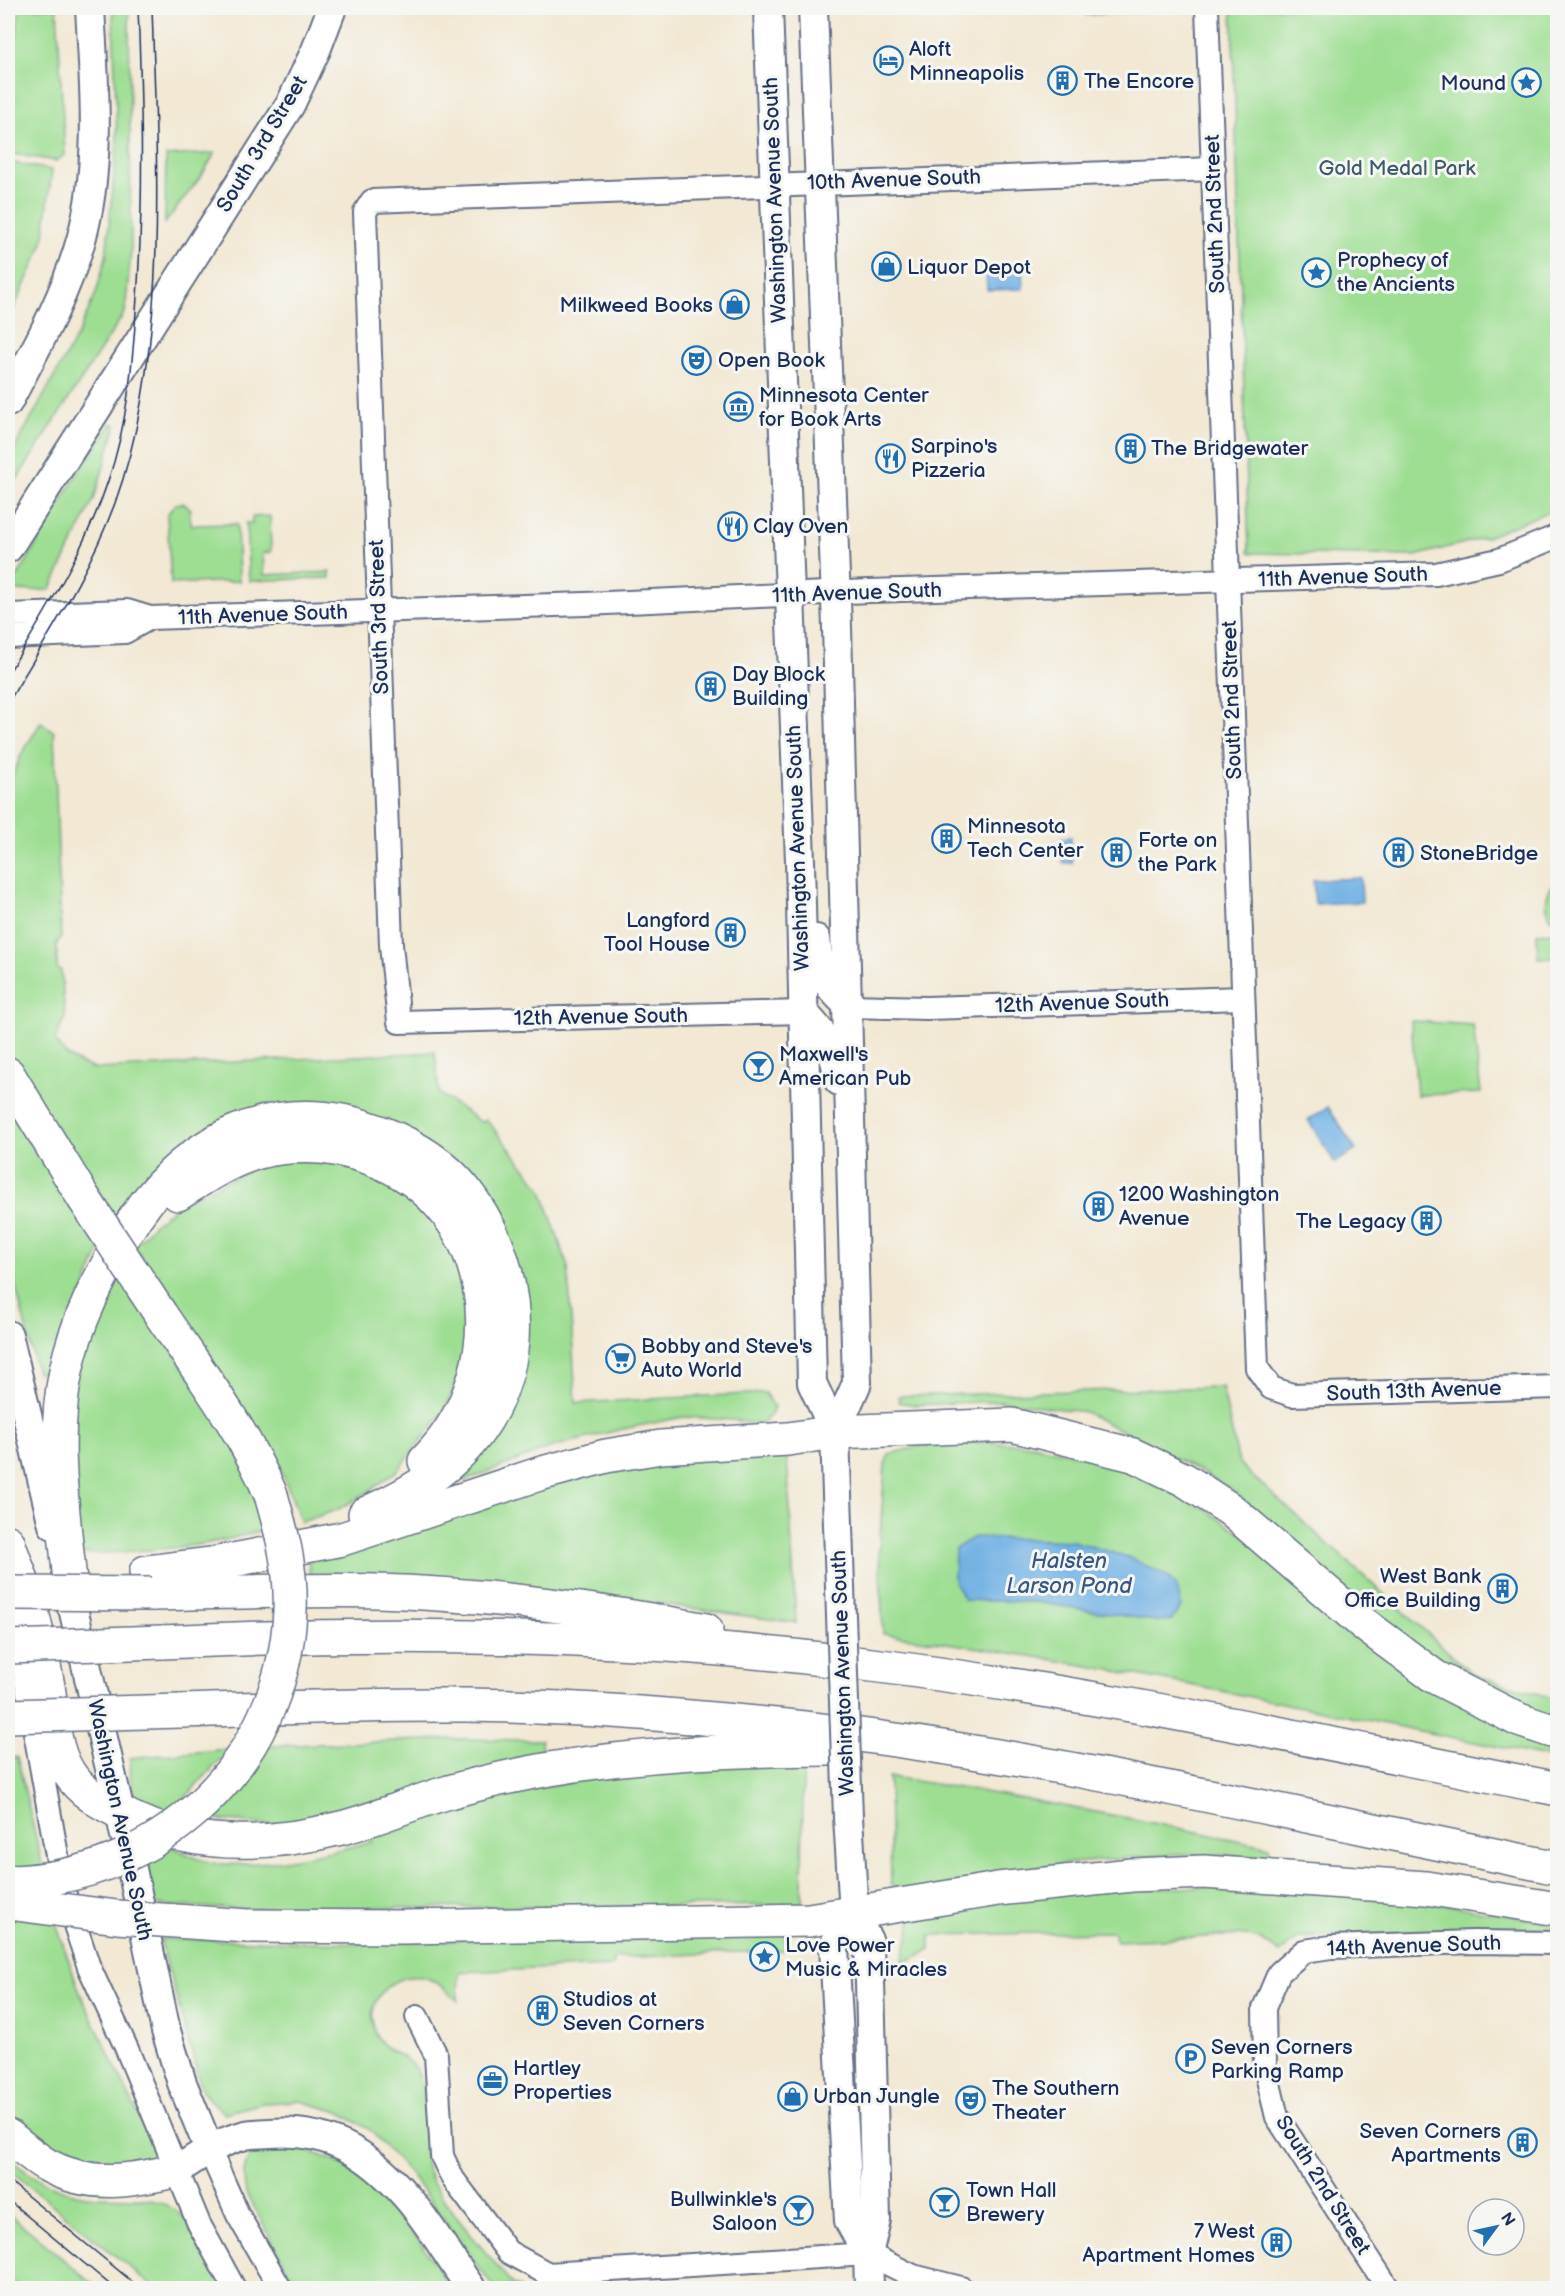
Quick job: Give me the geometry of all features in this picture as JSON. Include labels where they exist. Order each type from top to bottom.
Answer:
[{"type":"highway","points":[[8,1074],[83,1197],[239,1432],[259,1467],[271,1495],[284,1539],[288,1566],[289,1630],[277,1686],[257,1733],[237,1765],[193,1812],[140,1849],[74,1874],[8,1882]]},
{"type":"highway","points":[[72,1603],[61,1474],[61,1429],[66,1371],[84,1309],[110,1259],[162,1204],[210,1173],[261,1152],[319,1146],[374,1158],[420,1185],[440,1204],[465,1241],[481,1287],[484,1320],[475,1376],[464,1408],[436,1451],[399,1487],[350,1520],[258,1555]]},
{"type":"highway","points":[[8,1593],[149,1583],[258,1555],[342,1539],[539,1474],[606,1456],[661,1447],[788,1439],[835,1432],[1012,1425],[1133,1455],[1185,1480],[1231,1510],[1365,1625],[1435,1677],[1519,1720],[1557,1733]]},
{"type":"highway","points":[[8,1542],[32,1612],[48,1683],[58,1754],[74,1780],[85,1791],[146,1825],[186,1837],[206,1841],[247,1842],[303,1836],[343,1828],[449,1792],[510,1777],[608,1760],[663,1754],[877,1749],[973,1753]]},
{"type":"highway","points":[[8,1582],[149,1583],[373,1591],[491,1598],[639,1617],[905,1669],[1050,1692],[1557,1789]]},
{"type":"highway","points":[[8,1647],[260,1638],[504,1637],[682,1646],[905,1669]]},
{"type":"highway","points":[[18,1706],[180,1712],[324,1706],[469,1705],[616,1711],[789,1727],[1056,1767],[1557,1868]]},
{"type":"highway","points":[[8,1903],[117,1917],[248,1926],[403,1927],[809,1920],[998,1889],[1065,1881],[1204,1872],[1426,1888],[1557,1909]]},
{"type":"highway","points":[[8,2136],[46,2165],[90,2179],[131,2181],[178,2170]]},
{"type":"main road","points":[[8,402],[66,282],[86,217],[94,145],[90,8]]},
{"type":"main road","name":"South 3rd Street","points":[[8,548],[290,105],[316,50],[332,8]]},
{"type":"main road","name":"Washington Avenue South","points":[[768,8],[788,596],[800,861],[812,1383],[835,1432],[848,1816],[854,1914]]},
{"type":"main road","name":"Washington Avenue South","points":[[813,8],[836,592],[849,1006],[857,1383],[835,1432]]},
{"type":"main road","points":[[800,861],[814,915],[818,967],[828,986],[849,1006]]},
{"type":"main road","points":[[803,1012],[827,1039],[836,1056],[852,1185]]},
{"type":"main road","name":"Washington Avenue South","points":[[8,1335],[120,1812],[166,2031],[182,2084],[209,2149]]},
{"type":"main road","points":[[854,1914],[840,1930],[834,1947],[849,2221],[868,2254],[869,2289]]},
{"type":"main road","points":[[178,2170],[209,2149],[243,2135],[285,2132],[317,2134],[345,2146],[377,2166],[406,2196],[471,2289]]},
{"type":"street","name":"South 2nd Street","points":[[1207,8],[1257,1368],[1271,1388]]},
{"type":"street","name":"10th Avenue South","points":[[365,212],[372,201],[820,182],[1214,169]]},
{"type":"street","name":"South 3rd Street","points":[[365,212],[378,612],[392,945],[399,1022]]},
{"type":"street","name":"11th Avenue South","points":[[8,615],[127,611],[150,618],[378,612],[788,596],[836,592],[1436,574],[1499,560],[1557,536]]},
{"type":"street","name":"11th Avenue South","points":[[8,637],[125,632],[150,618]]},
{"type":"street","name":"12th Avenue South","points":[[849,1006],[927,1008],[1243,998]]},
{"type":"street","name":"12th Avenue South","points":[[399,1022],[803,1012]]},
{"type":"street","name":"South 13th Avenue","points":[[1271,1388],[1292,1395],[1557,1387]]},
{"type":"street","points":[[8,1582],[18,1706],[63,1889],[86,1958],[199,2224],[234,2289]]},
{"type":"street","name":"14th Avenue South","points":[[1279,1973],[1304,1951],[1331,1947],[1473,1942],[1557,1943]]},
{"type":"street","name":"South 2nd Street","points":[[1279,1973],[1264,2008],[1265,2067],[1277,2116],[1388,2289]]},
{"type":"street","points":[[417,2017],[436,2055],[442,2156],[453,2179],[508,2252],[548,2274],[868,2254],[913,2276],[961,2289]]},
{"type":"street","name":"Washington Avenue South","points":[[209,2149],[238,2215],[280,2289]]},
{"type":"green space","points":[[20,8],[57,8],[65,155],[56,161],[13,154],[9,141],[8,105]]},
{"type":"green space","points":[[113,8],[129,8],[131,252],[125,312],[8,493],[8,460],[77,336],[96,293],[106,257],[117,144]]},
{"type":"green space","points":[[1086,8],[1141,8],[1141,12],[1086,15]]},
{"type":"green space","name":"Gold Medal Park","points":[[1232,8],[1557,8],[1557,508],[1487,537],[1415,556],[1249,553]]},
{"type":"green space","points":[[215,153],[202,175],[165,223],[166,156]]},
{"type":"green space","points":[[8,162],[52,170],[43,243],[8,322]]},
{"type":"green space","points":[[112,423],[116,426],[94,499],[50,590],[9,591],[78,473]]},
{"type":"green space","points":[[183,503],[191,509],[189,514],[192,525],[237,524],[239,581],[171,584],[167,515],[175,504]]},
{"type":"green space","points":[[270,516],[271,552],[263,553],[264,575],[330,572],[330,578],[249,581],[246,523],[252,523],[252,517]]},
{"type":"green space","points":[[41,722],[54,732],[61,938],[57,942],[57,968],[61,971],[65,1017],[55,1040],[67,1055],[83,1065],[96,1069],[435,1052],[439,1093],[481,1122],[486,1119],[541,1188],[568,1267],[576,1403],[765,1393],[774,1407],[771,1415],[760,1425],[734,1420],[683,1417],[618,1430],[552,1447],[464,1481],[457,1469],[520,1344],[361,1116],[119,1222],[33,1094],[8,1050],[8,787],[21,755]]},
{"type":"green space","points":[[1557,878],[1557,922],[1548,913],[1546,902],[1548,892]]},
{"type":"green space","points":[[1557,932],[1557,958],[1538,958],[1537,933]]},
{"type":"green space","points":[[1411,1021],[1473,1025],[1481,1093],[1417,1095]]},
{"type":"green space","points":[[8,1099],[101,1246],[54,1369],[45,1375],[37,1372],[8,1256]]},
{"type":"green space","points":[[325,1156],[415,1193],[463,1266],[470,1346],[445,1410],[398,1470],[368,1492],[337,1510],[301,1522],[277,1459],[134,1246],[156,1222],[184,1201],[270,1160]]},
{"type":"green space","points":[[117,1268],[231,1437],[269,1528],[199,1545],[81,1554],[71,1497],[74,1366]]},
{"type":"green space","points":[[1222,1387],[1239,1463],[1474,1675],[1557,1699],[1557,1725],[1431,1666],[1230,1489],[1085,1412],[1001,1401],[915,1405],[899,1402],[898,1396]]},
{"type":"green space","points":[[986,1442],[1032,1445],[1110,1462],[1179,1492],[1557,1744],[1557,1759],[1137,1675],[883,1634],[879,1551],[885,1464],[889,1454],[921,1446]],"holes":[[[1128,1557],[1157,1621],[1036,1602],[964,1600]]]},
{"type":"green space","points":[[787,1457],[796,1623],[606,1596],[310,1577],[308,1554],[543,1485],[667,1461]]},
{"type":"green space","points":[[449,1739],[541,1740],[543,1761],[307,1820],[268,1825],[208,1819],[225,1803],[269,1746]]},
{"type":"green space","points":[[230,1749],[171,1813],[131,1795],[130,1758]]},
{"type":"green space","points":[[17,1757],[43,1868],[8,1871],[8,1758]]},
{"type":"green space","points":[[705,1762],[803,1767],[802,1905],[245,1909],[152,1905],[144,1866],[172,1847],[218,1864],[280,1861],[372,1842],[369,1832],[499,1793]]},
{"type":"green space","points":[[889,1777],[1032,1800],[1222,1837],[1269,1847],[1270,1857],[1175,1854],[1064,1864],[1000,1872],[911,1895],[891,1885]]},
{"type":"green space","points":[[1327,1884],[1558,1924],[1557,1930],[1321,1936],[1298,1938],[1280,1953],[1261,1940],[1246,1935],[1117,1941],[1113,1932],[930,1935],[930,1950],[903,1963],[910,1927],[909,1915],[1023,1892]]},
{"type":"green space","points":[[8,1913],[55,1921],[80,1993],[160,2160],[156,2166],[76,2165],[20,2131],[8,2118]]},
{"type":"green space","points":[[784,1932],[786,1950],[615,1958],[613,1966],[459,1972],[458,2001],[440,1985],[426,1978],[402,1979],[383,1991],[376,2001],[373,2024],[381,2042],[408,2061],[417,2071],[423,2094],[424,2147],[428,2171],[433,2183],[453,2212],[512,2284],[521,2288],[494,2288],[411,2175],[370,2130],[339,2112],[300,2101],[263,2103],[225,2113],[211,2102],[202,2090],[160,1939],[359,1943]]},
{"type":"green space","points":[[294,2148],[324,2157],[348,2168],[369,2183],[388,2200],[404,2220],[452,2288],[298,2288],[246,2193],[244,2178],[248,2159],[253,2154],[270,2149]]},
{"type":"green space","points":[[8,2158],[42,2181],[70,2193],[94,2197],[148,2199],[172,2208],[195,2232],[223,2288],[155,2288],[8,2169]]},
{"type":"green space","points":[[8,2213],[98,2288],[22,2288],[8,2278]]},
{"type":"water","points":[[1022,269],[1023,289],[987,290],[986,271]]},
{"type":"water","points":[[1071,837],[1072,863],[1063,863],[1062,838]]},
{"type":"water","points":[[1361,878],[1362,902],[1315,904],[1313,880]]},
{"type":"water","points":[[1328,1107],[1356,1150],[1335,1163],[1308,1120]]},
{"type":"water","name":"Halsten Larson Pond","points":[[974,1537],[1073,1541],[1128,1557],[1166,1575],[1177,1586],[1181,1606],[1172,1620],[1157,1621],[1036,1602],[964,1600],[954,1581],[955,1549]]},
{"type":"tram line","points":[[8,674],[88,532],[108,481],[120,439],[133,355],[139,274],[141,122],[138,8]]},
{"type":"tram line","points":[[8,703],[93,555],[115,503],[132,445],[144,385],[152,322],[156,258],[156,130],[152,8]]},
{"type":"tram line","points":[[8,2180],[140,2288]]},
{"type":"tram line","points":[[8,2200],[114,2288]]},
{"type":"place","name":"Aloft Minneapolis","points":[[888,61]]},
{"type":"place","name":"The Encore","points":[[1063,81]]},
{"type":"place","name":"Mound","points":[[1527,83]]},
{"type":"place","name":"Liquor Depot","points":[[886,267]]},
{"type":"place","name":"Prophecy of the Ancients","points":[[1316,272]]},
{"type":"place","name":"Milkweed Books","points":[[734,305]]},
{"type":"place","name":"Open Book","points":[[697,360]]},
{"type":"place","name":"Minnesota Center for Book Arts","points":[[738,407]]},
{"type":"place","name":"The Bridgewater","points":[[1130,448]]},
{"type":"place","name":"Sarpino's Pizzeria","points":[[890,458]]},
{"type":"place","name":"Clay Oven","points":[[732,526]]},
{"type":"place","name":"Day Block Building","points":[[711,686]]},
{"type":"place","name":"Minnesota Tech Center","points":[[946,838]]},
{"type":"place","name":"Forte on the Park","points":[[1117,852]]},
{"type":"place","name":"StoneBridge","points":[[1399,853]]},
{"type":"place","name":"Langford Tool House","points":[[731,932]]},
{"type":"place","name":"Maxwell's American Pub","points":[[758,1066]]},
{"type":"place","name":"1200 Washington Avenue","points":[[1098,1206]]},
{"type":"place","name":"The Legacy","points":[[1427,1221]]},
{"type":"place","name":"Bobby and Steve's Auto World","points":[[620,1358]]},
{"type":"place","name":"West Bank Office Building","points":[[1502,1588]]},
{"type":"place","name":"Love Power Music & Miracles","points":[[764,1957]]},
{"type":"place","name":"Studios at Seven Corners","points":[[542,2011]]},
{"type":"place","name":"Seven Corners Parking Ramp","points":[[1190,2059]]},
{"type":"place","name":"Hartley Properties","points":[[492,2080]]},
{"type":"place","name":"Urban Jungle","points":[[792,2096]]},
{"type":"place","name":"The Southern Theater","points":[[971,2100]]},
{"type":"place","name":"Seven Corners Apartments","points":[[1522,2143]]},
{"type":"place","name":"Town Hall Brewery","points":[[945,2202]]},
{"type":"place","name":"Bullwinkle's Saloon","points":[[798,2211]]},
{"type":"place","name":"7 West Apartment Homes","points":[[1276,2243]]}]
